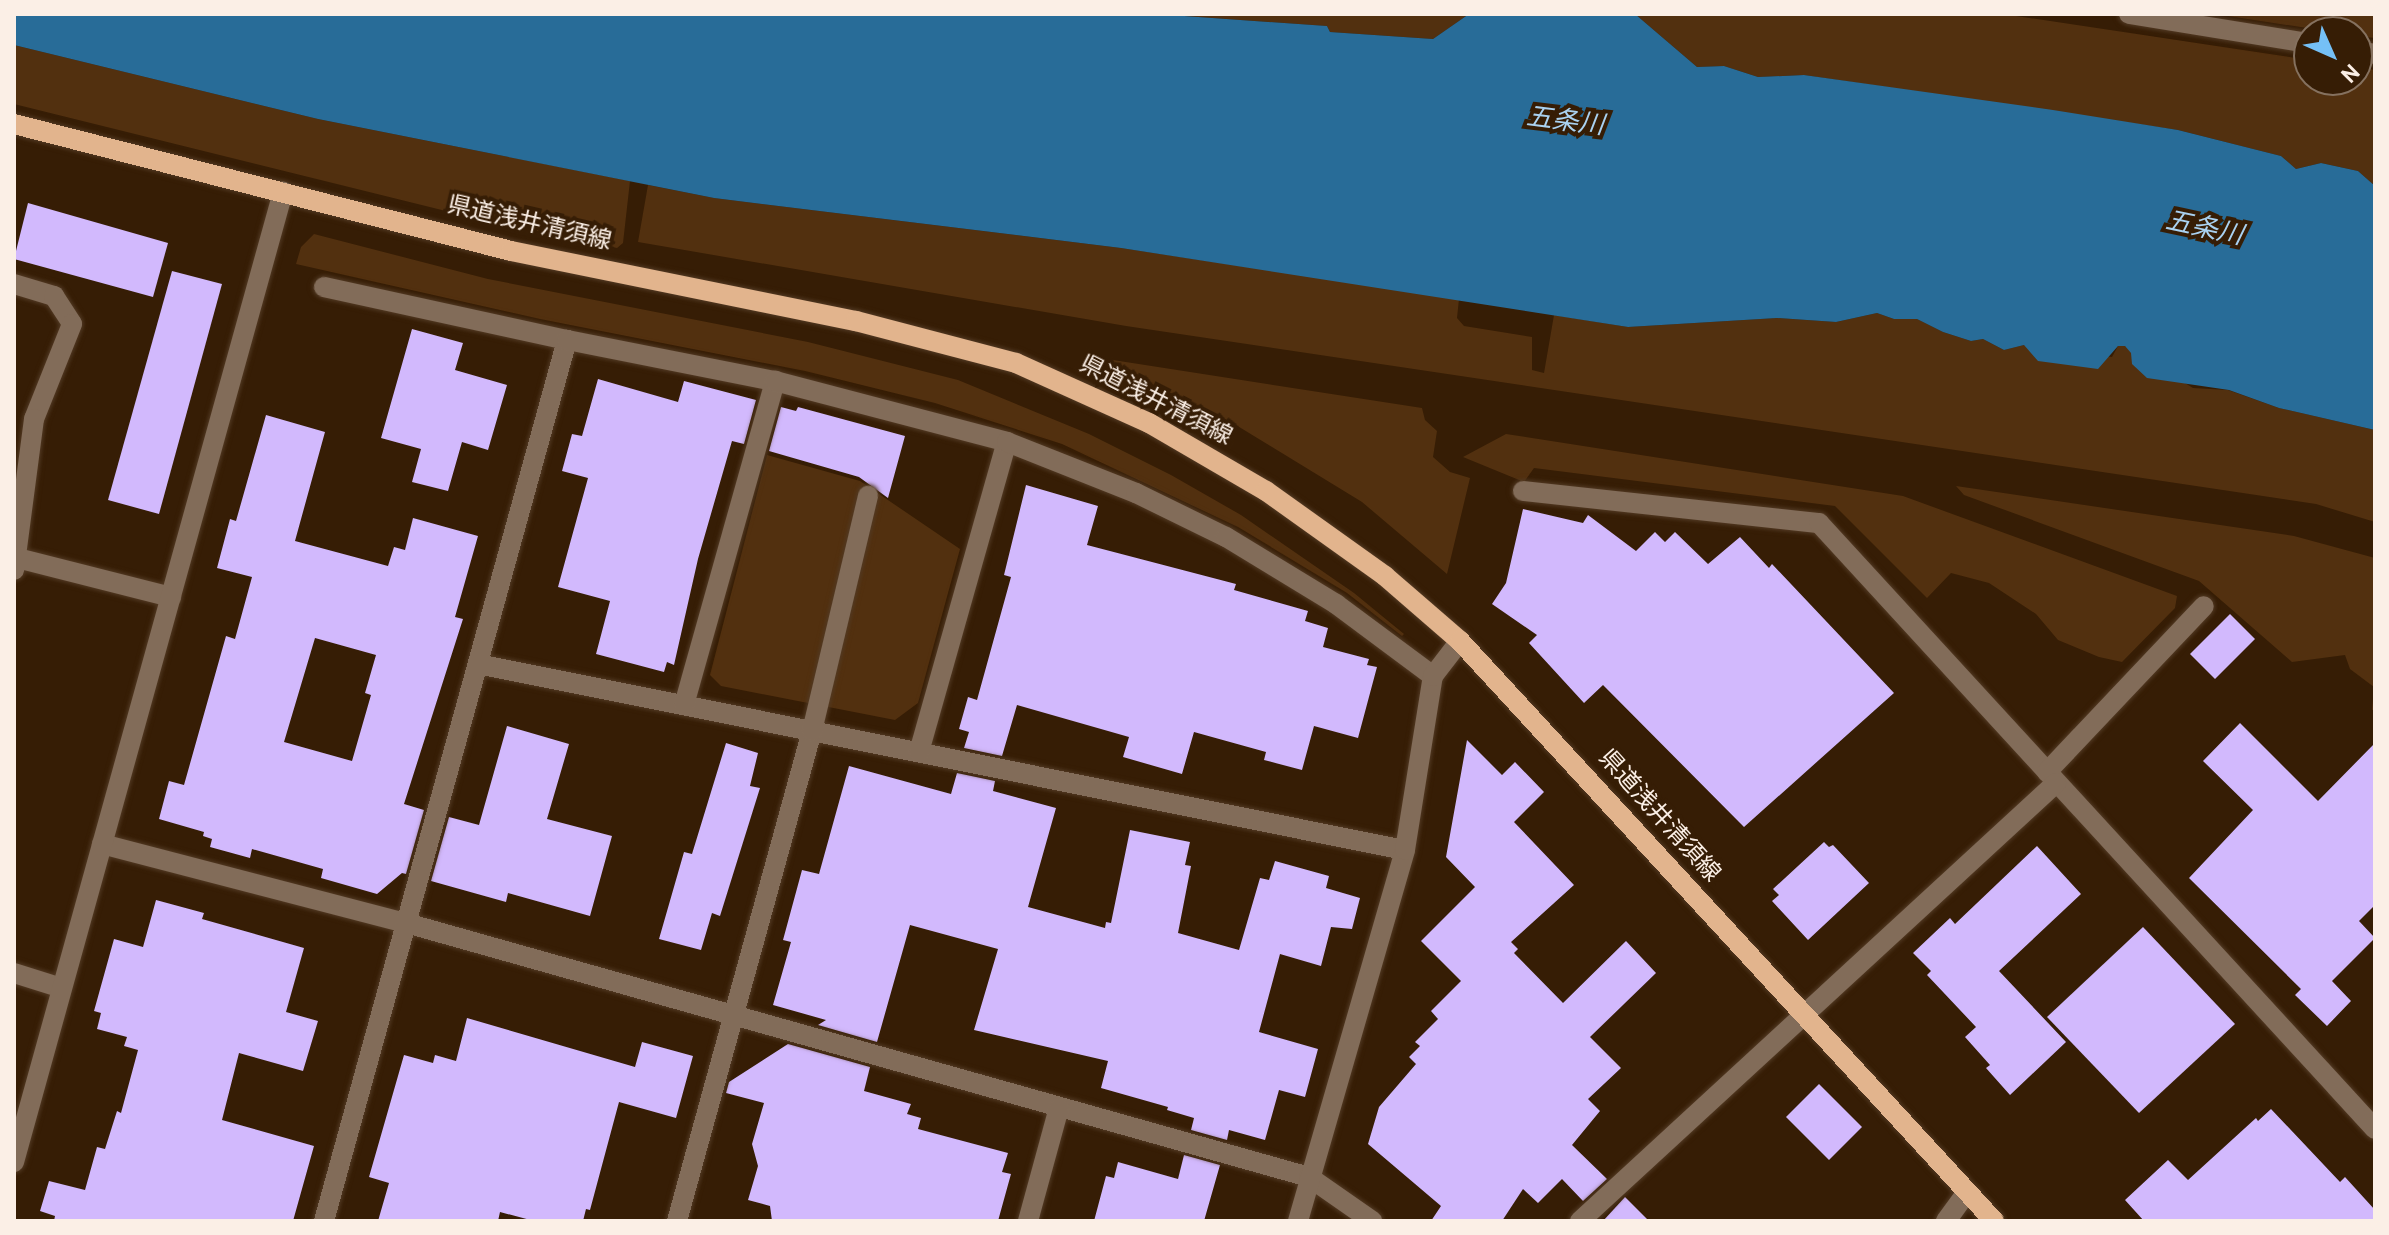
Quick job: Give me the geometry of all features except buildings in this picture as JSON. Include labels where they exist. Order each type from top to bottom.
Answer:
[{"type":"main road","name":"県道浅井清須線","points":[[14,124],[511,251],[856,321],[1016,363],[1149,423],[1266,491],[1385,576],[1460,641],[1994,1221]]},
{"type":"street","points":[[2129,14],[2293,40]]},
{"type":"street","points":[[14,1162],[283,192]]},
{"type":"street","points":[[14,284],[54,296],[72,324],[34,419],[15,564],[171,597]]},
{"type":"street","points":[[324,287],[775,381],[1007,442],[1136,493],[1226,537],[1336,604],[1433,676]]},
{"type":"street","points":[[324,1221],[567,340]]},
{"type":"street","points":[[684,705],[775,381]]},
{"type":"street","points":[[919,752],[1007,442]]},
{"type":"street","points":[[1523,491],[1819,523],[2375,1129]]},
{"type":"street","points":[[677,1221],[812,731],[868,496]]},
{"type":"street","points":[[1580,1221],[1804,1015],[2052,778],[2204,606]]},
{"type":"street","points":[[1298,1221],[1405,850],[1433,676],[1460,641]]},
{"type":"street","points":[[478,664],[1405,850]]},
{"type":"street","points":[[102,844],[406,923],[1309,1177],[1372,1221]]},
{"type":"street","points":[[14,973],[62,988]]},
{"type":"street","points":[[1028,1221],[1059,1108]]},
{"type":"street","points":[[1946,1221],[1967,1192]]},
{"type":"shaded area","points":[[1156,14],[1469,14],[1433,39],[1330,32],[1327,26]]},
{"type":"shaded area","points":[[1635,14],[2003,14],[2293,58],[2293,96],[2373,96],[2375,70],[2375,186],[2358,171],[2321,163],[2296,169],[2281,156],[2178,130],[1804,75],[1758,77],[1724,66],[1697,67]]},
{"type":"shaded area","points":[[2215,14],[2375,14],[2375,38],[2373,16],[2293,16],[2293,26]]},
{"type":"shaded area","points":[[14,45],[318,119],[630,181],[623,243],[617,248],[462,215],[14,104]]},
{"type":"shaded area","points":[[648,185],[714,198],[1121,248],[1459,299],[1457,318],[1464,326],[1532,337],[1532,370],[1544,373],[1554,315],[1628,327],[1777,318],[1836,322],[1877,313],[1894,319],[1917,319],[1943,332],[1971,341],[1983,339],[2004,350],[2024,345],[2112,357],[2118,346],[2125,346],[2193,388],[2228,390],[2279,408],[2375,430],[2375,522],[2316,504],[1126,326],[638,242]]},
{"type":"shaded area","points":[[314,234],[488,279],[808,342],[958,380],[1089,434],[1171,475],[1241,515],[1354,593],[1404,634],[1402,636],[1347,593],[1238,527],[1062,444],[935,403],[805,371],[540,319],[296,264],[301,247]]},
{"type":"shaded area","points":[[1113,360],[1422,408],[1425,420],[1437,431],[1433,457],[1450,472],[1470,478],[1447,574],[1362,502],[1231,422],[1115,366]]},
{"type":"shaded area","points":[[1506,434],[1903,496],[2177,596],[2175,608],[2122,662],[2099,657],[2058,640],[2036,614],[1989,583],[1951,573],[1927,598],[1835,506],[1534,468],[1524,482],[1463,457]]},
{"type":"shaded area","points":[[767,455],[860,481],[960,549],[918,703],[895,720],[721,686],[710,675]]},
{"type":"shaded area","points":[[1956,486],[2294,536],[2375,558],[2375,709],[2372,710],[2374,687],[2350,669],[2345,655],[2292,662],[2199,581],[1964,495]]},
{"type":"water","name":"五条川","points":[[14,14],[1156,14],[1327,26],[1330,32],[1433,39],[1469,14],[1635,14],[1697,67],[1724,66],[1758,77],[1804,75],[2053,110],[2178,130],[2281,156],[2296,169],[2321,163],[2358,171],[2375,186],[2375,430],[2279,408],[2229,390],[2147,378],[2132,364],[2131,353],[2125,346],[2118,346],[2098,369],[2038,361],[2024,345],[2004,350],[1983,339],[1971,341],[1943,332],[1917,319],[1894,319],[1877,313],[1836,322],[1777,318],[1628,327],[1121,248],[714,198],[318,119],[14,45]]}]
